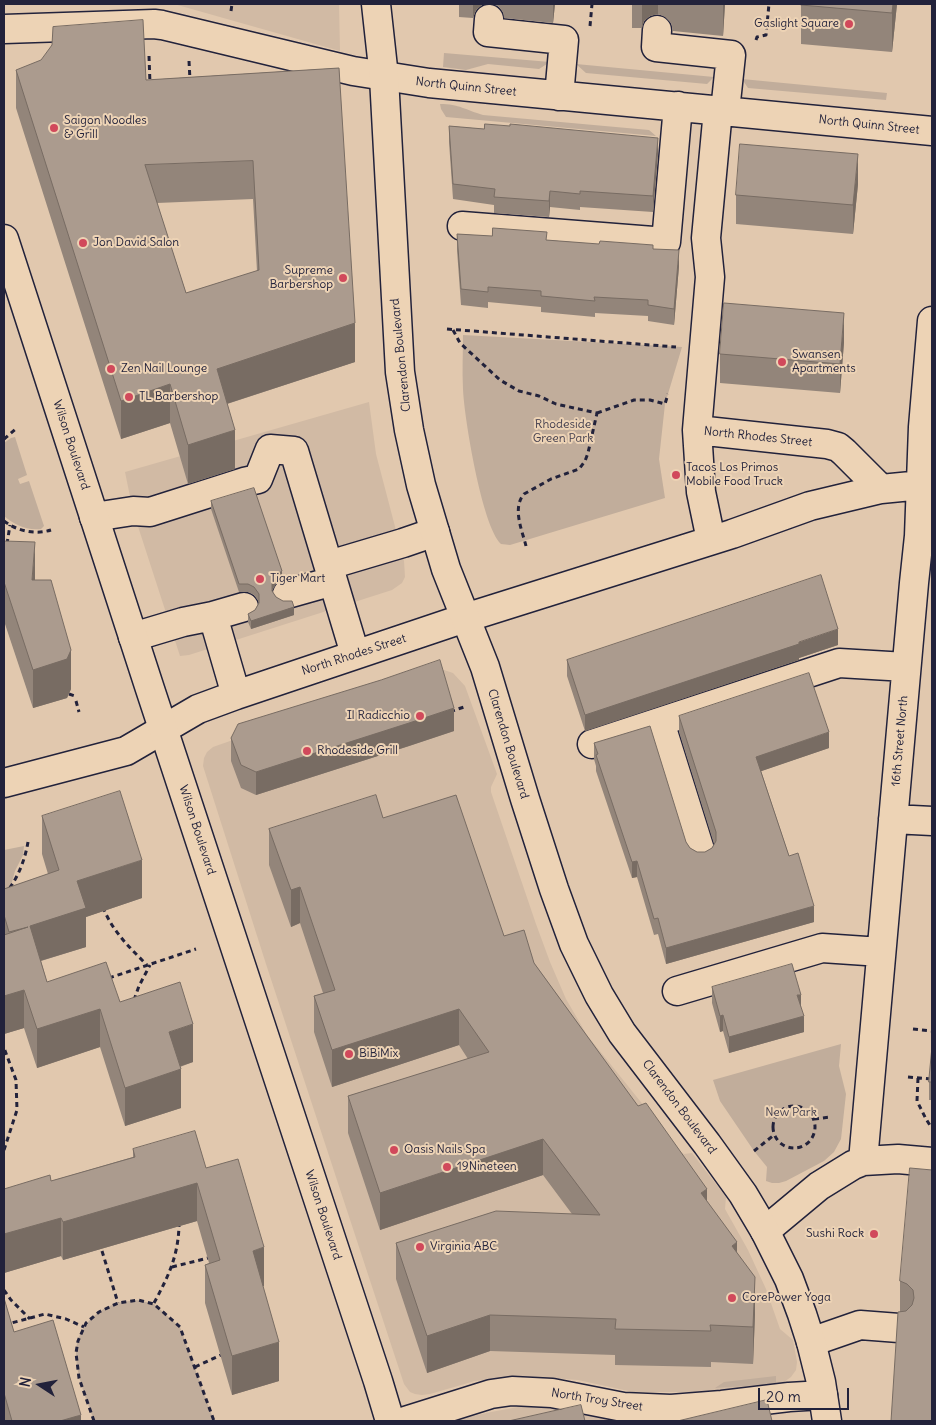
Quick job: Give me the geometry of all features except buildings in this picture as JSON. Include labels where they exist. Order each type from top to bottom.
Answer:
[{"type":"street","name":"Clarendon Boulevard","points":[[376,4],[384,77],[400,372],[409,430],[421,485],[446,569],[485,668],[554,889],[574,944],[599,995],[622,1034],[728,1172],[765,1231],[789,1279],[802,1314],[811,1342],[825,1408]]},
{"type":"street","name":"North Quinn Street","points":[[4,29],[154,14],[180,28],[338,68],[384,77],[559,96],[932,131]]},
{"type":"street","points":[[488,19],[488,32],[564,40],[559,96]]},
{"type":"street","points":[[657,30],[656,47],[731,55],[706,238],[710,277],[697,430]]},
{"type":"street","points":[[462,226],[666,242],[678,106]]},
{"type":"street","name":"Wilson Boulevard","points":[[4,239],[390,1421]]},
{"type":"street","name":"16th Street North","points":[[863,1161],[914,576],[926,484],[923,427],[932,321]]},
{"type":"street","name":"North Rhodes Street","points":[[711,540],[701,492],[697,430],[827,444],[838,447],[881,490]]},
{"type":"street","points":[[94,517],[133,511],[150,512],[258,479],[270,449],[294,451],[355,654]]},
{"type":"street","name":"North Rhodes Street","points":[[4,783],[126,751],[198,709],[236,695],[355,654],[711,540],[810,506],[881,490],[926,484]]},
{"type":"street","points":[[287,594],[331,573],[403,543],[435,532]]},
{"type":"street","points":[[133,637],[244,607]]},
{"type":"street","points":[[213,616],[236,695]]},
{"type":"street","points":[[592,744],[839,663],[906,667]]},
{"type":"street","points":[[660,722],[701,853]]},
{"type":"street","points":[[892,819],[932,821]]},
{"type":"street","points":[[677,991],[822,948],[881,952]]},
{"type":"street","points":[[765,1231],[818,1186],[853,1165],[863,1161],[898,1159],[932,1162]]},
{"type":"street","points":[[811,1342],[860,1325],[898,1328]]},
{"type":"street","name":"North Troy Street","points":[[405,1421],[491,1394],[512,1391],[537,1391],[560,1394],[623,1407],[671,1409],[789,1397],[825,1408]]},
{"type":"path","points":[[231,11],[232,4]]},
{"type":"path","points":[[756,45],[757,37],[766,35],[769,4]]},
{"type":"path","points":[[148,56],[150,91]]},
{"type":"path","points":[[189,60],[190,88]]},
{"type":"path","points":[[447,329],[682,347]]},
{"type":"path","points":[[453,330],[460,343],[500,380],[519,391],[539,396],[556,404],[597,413],[634,400],[650,400],[666,404],[671,385]]},
{"type":"path","points":[[526,546],[518,509],[521,497],[551,479],[578,469],[586,457],[597,413]]},
{"type":"path","points":[[4,439],[17,428]]},
{"type":"path","points":[[4,521],[10,525],[33,532],[50,530]]},
{"type":"path","points":[[6,551],[10,525]]},
{"type":"path","points":[[69,694],[75,696]]},
{"type":"path","points":[[76,701],[79,712]]},
{"type":"path","points":[[451,705],[452,711],[464,707]]},
{"type":"path","points":[[4,895],[10,889],[22,866],[28,842]]},
{"type":"path","points":[[102,904],[120,937],[149,965]]},
{"type":"path","points":[[104,979],[196,949]]},
{"type":"path","points":[[133,1004],[149,965]]},
{"type":"path","points":[[913,1029],[932,1031]]},
{"type":"path","points":[[4,1048],[16,1080],[16,1110],[4,1150]]},
{"type":"path","points":[[908,1077],[931,1078]]},
{"type":"path","points":[[918,1078],[917,1100],[931,1127]]},
{"type":"path","points":[[792,1105],[806,1108],[811,1112],[814,1119],[813,1136],[802,1147],[792,1148],[785,1146],[778,1141],[774,1134],[773,1124],[775,1116],[786,1107],[792,1105]]},
{"type":"path","points":[[814,1119],[831,1117]]},
{"type":"path","points":[[754,1151],[774,1134]]},
{"type":"path","points":[[154,1304],[172,1267],[178,1243],[179,1226]]},
{"type":"path","points":[[102,1252],[118,1303]]},
{"type":"path","points":[[172,1267],[208,1258]]},
{"type":"path","points":[[4,1290],[30,1319]]},
{"type":"path","points":[[94,1421],[79,1378],[76,1353],[78,1340],[86,1323],[99,1312],[118,1303],[138,1300],[154,1304],[180,1327],[214,1421]]},
{"type":"path","points":[[4,1325],[46,1314],[66,1318],[84,1327]]},
{"type":"path","points":[[195,1366],[220,1355]]},
{"type":"shaded area","points":[[174,4],[339,4],[340,51]]},
{"type":"shaded area","points":[[369,402],[376,454],[404,561],[405,577],[402,583],[392,590],[189,655],[180,656],[133,511],[125,472]]},
{"type":"shaded area","points":[[432,670],[444,670],[453,673],[465,686],[497,774],[491,787],[491,792],[536,924],[566,999],[587,1035],[681,1152],[684,1154],[692,1153],[726,1197],[725,1209],[748,1250],[766,1289],[780,1329],[793,1340],[797,1362],[796,1370],[780,1386],[712,1392],[633,1392],[578,1380],[499,1378],[475,1381],[422,1395],[410,1392],[404,1384],[203,766],[207,752],[213,747]]},
{"type":"shaded area","points":[[542,1406],[619,1421],[450,1421],[518,1407]]},
{"type":"green space","points":[[444,53],[550,62],[539,69],[488,64],[466,70],[443,67]]},
{"type":"green space","points":[[576,64],[714,77],[707,84],[586,73]]},
{"type":"green space","points":[[742,79],[887,93],[886,100],[748,88]]},
{"type":"green space","points":[[440,104],[457,106],[483,115],[649,130],[656,136],[446,117]]},
{"type":"green space","name":"Rhodeside Green Park","points":[[463,335],[682,347],[665,404],[659,459],[665,498],[510,545],[501,544],[487,516],[470,446],[463,389]]},
{"type":"green space","points":[[15,437],[27,475],[18,479],[20,484],[29,481],[44,526],[41,529],[21,526],[4,516],[4,443]]},
{"type":"green space","points":[[24,846],[23,855],[15,871],[10,889],[4,895],[4,850]]},
{"type":"green space","name":"New Park","points":[[841,1044],[839,1066],[846,1094],[841,1139],[834,1152],[824,1161],[786,1181],[772,1183],[766,1181],[767,1167],[720,1101],[713,1080]]},
{"type":"green space","points":[[138,1300],[154,1304],[180,1327],[214,1421],[94,1421],[82,1388],[76,1362],[79,1336],[89,1321],[102,1310],[120,1302]]},
{"type":"green space","points":[[776,1376],[776,1384],[715,1388],[724,1382]]},
{"type":"place","name":"Gaslight Square","points":[[849,24]]},
{"type":"place","name":"Saigon Noodles & Grill","points":[[54,128]]},
{"type":"place","name":"Jon David Salon","points":[[83,243]]},
{"type":"place","name":"Supreme Barbershop","points":[[343,278]]},
{"type":"place","name":"Swansen Apartments","points":[[782,362]]},
{"type":"place","name":"Zen Nail Lounge","points":[[111,369]]},
{"type":"place","name":"TL Barbershop","points":[[129,397]]},
{"type":"place","name":"Tacos Los Primos Mobile Food Truck","points":[[676,475]]},
{"type":"place","name":"Tiger Mart","points":[[260,579]]},
{"type":"place","name":"Il Radicchio","points":[[420,716]]},
{"type":"place","name":"Rhodeside Grill","points":[[307,751]]},
{"type":"place","name":"BiBiMix","points":[[349,1054]]},
{"type":"place","name":"Oasis Nails Spa","points":[[394,1150]]},
{"type":"place","name":"19Nineteen","points":[[447,1167]]},
{"type":"place","name":"Sushi Rock","points":[[874,1234]]},
{"type":"place","name":"Virginia ABC","points":[[420,1247]]},
{"type":"place","name":"CorePower Yoga","points":[[732,1298]]}]
